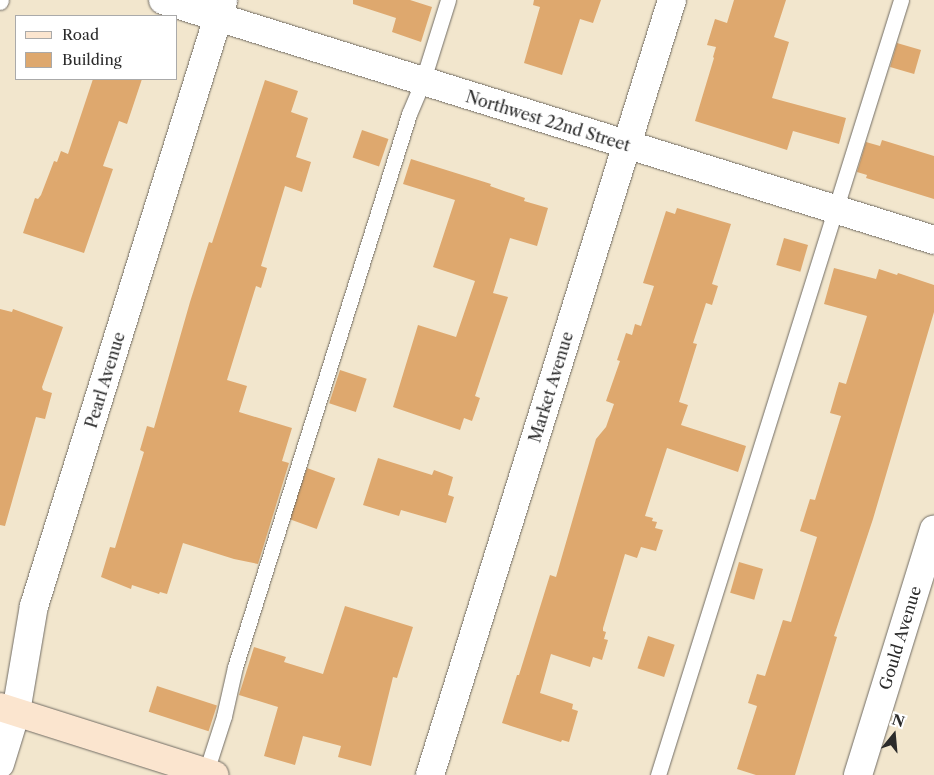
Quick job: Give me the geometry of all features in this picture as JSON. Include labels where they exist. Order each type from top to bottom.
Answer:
[{"type":"street","name":"Northwest 22nd Street","points":[[163,0],[221,9],[422,83],[934,240]]},
{"type":"street","name":"Market Avenue","points":[[430,775],[672,0]]},
{"type":"street","name":"Pearl Avenue","points":[[0,764],[8,710],[34,606],[221,9]]},
{"type":"street","name":"Gould Avenue","points":[[858,775],[934,530]]},
{"type":"street","points":[[8,710],[209,774]]},
{"type":"lane","points":[[209,774],[244,639],[406,123],[422,83],[448,0]]},
{"type":"lane","points":[[658,775],[901,0]]},
{"type":"building","points":[[353,0],[410,0],[432,7],[421,42],[392,32],[396,18],[353,4]]},
{"type":"building","points":[[534,0],[601,0],[593,23],[580,19],[562,75],[524,63],[540,7],[533,5]]},
{"type":"building","points":[[734,0],[786,0],[774,37],[789,42],[772,98],[846,118],[839,144],[793,131],[787,150],[695,121],[714,58],[716,47],[707,45],[715,19],[727,23]]},
{"type":"building","points":[[897,43],[921,50],[914,74],[890,67]]},
{"type":"building","points":[[93,80],[142,80],[127,124],[119,121],[103,166],[113,169],[84,253],[23,233],[35,198],[38,199],[41,195],[54,161],[57,162],[61,151],[68,154]]},
{"type":"building","points":[[265,80],[298,91],[291,112],[308,118],[296,157],[311,162],[302,192],[285,186],[261,266],[267,268],[261,288],[256,286],[227,380],[247,386],[239,412],[292,428],[282,461],[289,463],[258,564],[234,559],[183,543],[167,594],[160,592],[159,594],[132,585],[131,589],[101,577],[110,547],[115,548],[144,452],[140,450],[147,426],[154,428],[209,242],[212,243]]},
{"type":"building","points":[[362,130],[388,139],[379,167],[353,157]]},
{"type":"building","points":[[882,140],[934,156],[934,199],[866,178],[867,175],[857,172],[866,142],[880,146]]},
{"type":"building","points":[[411,159],[491,184],[490,186],[525,198],[524,201],[548,208],[537,246],[510,238],[493,293],[508,297],[475,396],[480,398],[472,421],[464,418],[460,430],[393,407],[418,325],[456,337],[475,281],[433,267],[455,200],[403,184]]},
{"type":"building","points":[[677,208],[731,224],[712,284],[718,286],[712,305],[706,303],[693,343],[697,344],[679,402],[688,405],[681,425],[746,446],[738,472],[667,448],[645,516],[653,518],[652,521],[657,522],[655,528],[663,530],[656,551],[641,547],[637,558],[625,554],[603,628],[603,631],[606,632],[604,639],[608,640],[602,660],[593,657],[590,667],[551,654],[540,693],[573,704],[572,709],[578,711],[569,742],[562,740],[561,742],[502,723],[550,575],[556,577],[596,439],[606,427],[614,404],[606,401],[620,361],[617,360],[626,333],[632,335],[635,324],[641,326],[654,286],[643,283],[666,211],[675,214]]},
{"type":"building","points":[[784,238],[808,245],[800,272],[776,265]]},
{"type":"building","points":[[834,268],[876,279],[879,269],[934,285],[934,312],[873,519],[834,636],[837,637],[795,775],[756,775],[737,769],[757,706],[748,703],[757,674],[765,676],[783,620],[791,622],[817,537],[800,531],[810,499],[815,500],[841,416],[830,413],[839,382],[846,384],[867,316],[824,304]]},
{"type":"building","points":[[0,309],[12,312],[13,309],[63,327],[42,387],[43,390],[52,393],[45,419],[36,417],[5,526],[0,525]]},
{"type":"building","points":[[340,370],[367,379],[356,412],[329,403]]},
{"type":"building","points":[[378,458],[432,475],[434,470],[453,477],[448,495],[454,497],[446,523],[401,510],[399,516],[363,505]]},
{"type":"building","points":[[307,468],[335,478],[317,529],[289,519]]},
{"type":"building","points":[[739,562],[763,569],[754,600],[730,593]]},
{"type":"building","points":[[345,606],[413,627],[397,678],[393,677],[371,766],[338,757],[341,746],[303,736],[295,765],[264,756],[278,707],[239,695],[254,647],[286,657],[284,662],[323,674]]},
{"type":"building","points":[[648,636],[675,645],[664,677],[637,668]]},
{"type":"building","points":[[157,686],[217,705],[209,731],[149,712]]}]
